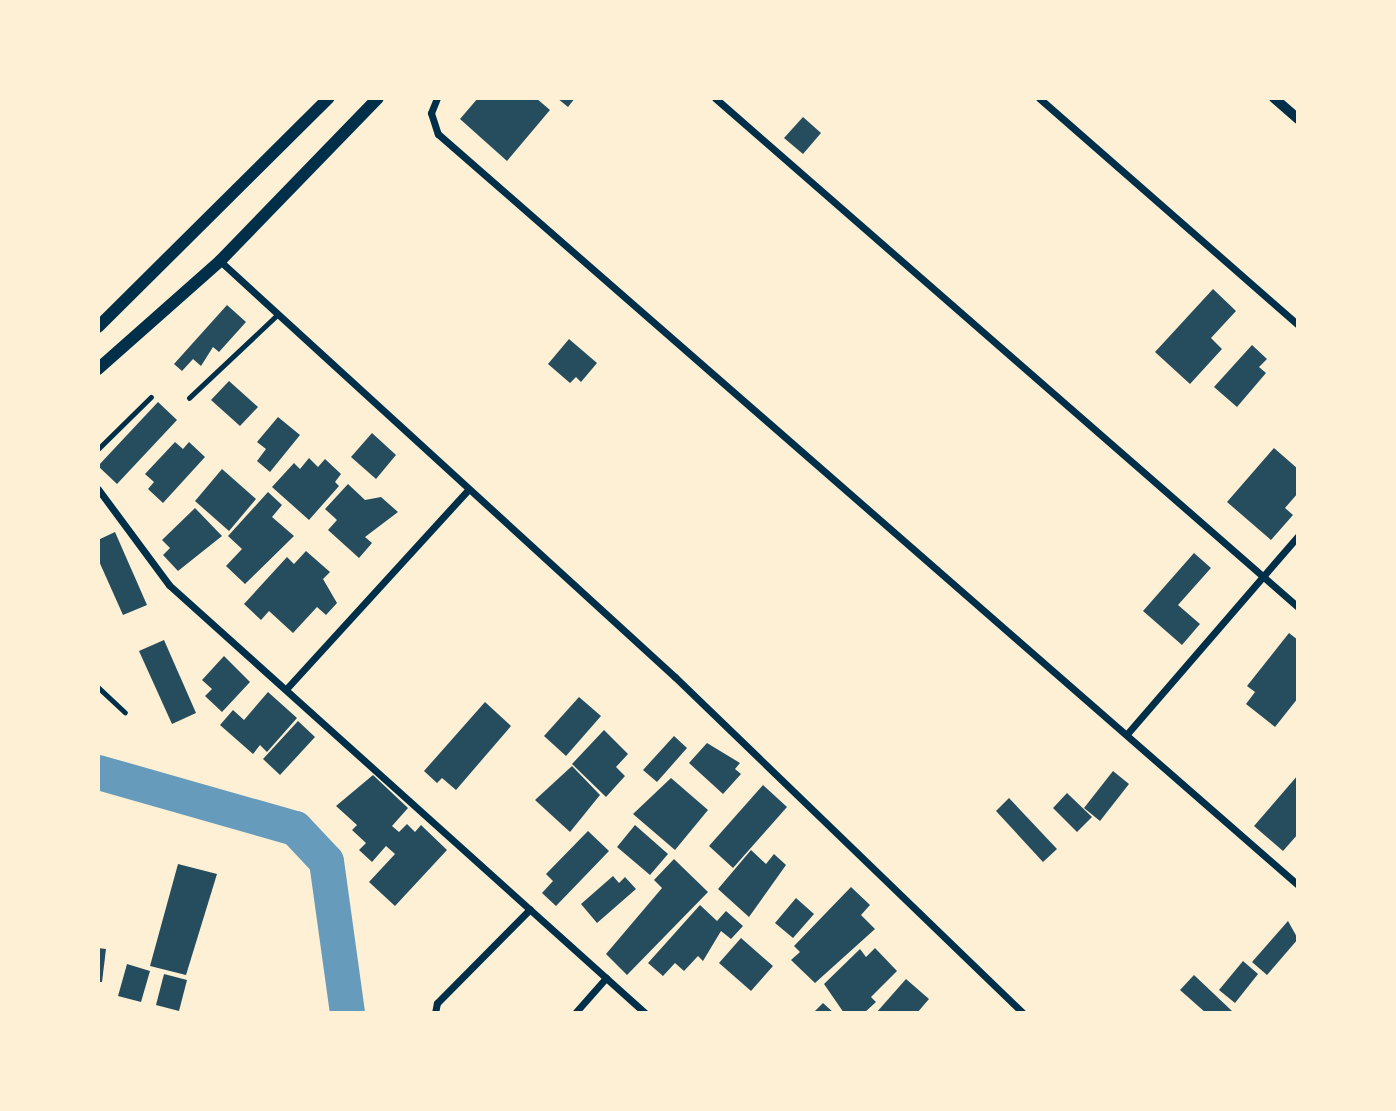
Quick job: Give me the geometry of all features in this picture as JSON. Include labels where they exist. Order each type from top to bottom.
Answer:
[{"type":"main road","points":[[98,327],[329,98]]},
{"type":"main road","points":[[100,363],[220,261],[378,98]]},
{"type":"street","points":[[437,98],[430,113],[438,134],[1298,885]]},
{"type":"street","points":[[715,98],[1298,607]]},
{"type":"street","points":[[1039,98],[1298,325]]},
{"type":"street","points":[[1274,98],[1298,119]]},
{"type":"street","points":[[220,261],[837,829],[1023,1013]]},
{"type":"street","points":[[98,489],[169,585],[288,687],[645,1013]]},
{"type":"street","points":[[288,687],[468,489]]},
{"type":"street","points":[[1127,734],[1298,536]]},
{"type":"street","points":[[435,1013],[437,1003],[530,909]]},
{"type":"street","points":[[575,1013],[606,978]]},
{"type":"lane","points":[[189,398],[278,314]]},
{"type":"lane","points":[[98,449],[151,397]]},
{"type":"lane","points":[[98,687],[125,712]]},
{"type":"building","points":[[478,98],[536,98],[550,110],[507,161],[460,119]]},
{"type":"building","points":[[557,98],[575,98],[568,107]]},
{"type":"building","points":[[803,117],[821,133],[803,154],[784,138]]},
{"type":"building","points":[[1213,289],[1236,311],[1211,338],[1222,349],[1190,384],[1155,352]]},
{"type":"building","points":[[227,305],[246,322],[219,352],[213,347],[201,366],[193,359],[182,371],[174,364]]},
{"type":"building","points":[[569,339],[597,363],[581,382],[576,377],[570,383],[548,364]]},
{"type":"building","points":[[1252,345],[1267,359],[1259,367],[1266,373],[1237,407],[1214,387]]},
{"type":"building","points":[[229,381],[258,407],[240,426],[211,400]]},
{"type":"building","points":[[158,402],[177,420],[117,484],[98,466]]},
{"type":"building","points":[[278,417],[300,435],[270,472],[257,461],[266,449],[257,442]]},
{"type":"building","points":[[372,433],[396,455],[376,479],[351,457]]},
{"type":"building","points":[[175,442],[183,449],[189,442],[205,457],[163,503],[148,489],[154,482],[145,474]]},
{"type":"building","points":[[1274,448],[1298,469],[1298,493],[1285,508],[1293,515],[1271,540],[1227,502]]},
{"type":"building","points":[[309,458],[318,467],[325,459],[341,474],[335,482],[339,486],[309,520],[272,487],[294,463],[300,469]]},
{"type":"building","points":[[222,469],[256,499],[229,531],[195,501]]},
{"type":"building","points":[[348,484],[365,500],[381,497],[398,512],[365,537],[372,543],[359,558],[328,530],[337,520],[325,509]]},
{"type":"building","points":[[268,492],[282,505],[272,517],[294,536],[245,584],[226,566],[242,549],[228,536]]},
{"type":"building","points":[[195,508],[222,536],[178,571],[163,555],[170,548],[162,540]]},
{"type":"building","points":[[115,532],[147,605],[123,615],[98,559],[98,540]]},
{"type":"building","points":[[306,551],[330,572],[323,579],[337,603],[326,615],[317,607],[293,633],[269,611],[261,620],[244,604],[287,557],[294,564]]},
{"type":"building","points":[[1194,553],[1211,568],[1178,605],[1200,624],[1182,645],[1143,611]]},
{"type":"building","points":[[1289,633],[1298,640],[1298,698],[1275,727],[1246,704],[1255,692],[1247,686]]},
{"type":"building","points":[[164,640],[196,713],[172,724],[139,651]]},
{"type":"building","points":[[224,656],[250,682],[222,712],[205,696],[212,689],[202,680]]},
{"type":"building","points":[[268,692],[297,718],[267,752],[260,745],[253,754],[220,725],[233,710],[244,720]]},
{"type":"building","points":[[579,697],[601,716],[566,756],[544,736]]},
{"type":"building","points":[[485,702],[511,726],[456,790],[442,778],[437,783],[424,771]]},
{"type":"building","points":[[298,721],[315,737],[280,775],[263,759]]},
{"type":"building","points":[[604,730],[628,754],[616,767],[625,776],[606,797],[572,764]]},
{"type":"building","points":[[674,736],[687,748],[657,782],[643,770]]},
{"type":"building","points":[[707,743],[740,763],[735,769],[741,774],[723,794],[689,763]]},
{"type":"building","points":[[572,766],[600,795],[570,832],[535,800]]},
{"type":"building","points":[[1113,771],[1129,784],[1100,821],[1084,808]]},
{"type":"building","points":[[373,775],[408,808],[392,826],[399,832],[407,824],[415,832],[421,825],[447,850],[395,906],[369,882],[395,854],[386,846],[372,862],[359,850],[366,843],[352,830],[357,825],[336,806]]},
{"type":"building","points":[[1298,775],[1298,834],[1283,851],[1254,826]]},
{"type":"building","points":[[671,778],[708,810],[675,850],[633,814]]},
{"type":"building","points":[[763,785],[787,807],[733,868],[709,846]]},
{"type":"building","points":[[1067,793],[1092,817],[1077,832],[1053,808]]},
{"type":"building","points":[[1009,798],[1057,849],[1043,862],[996,811]]},
{"type":"building","points":[[635,825],[668,854],[650,875],[617,847]]},
{"type":"building","points":[[588,831],[609,851],[556,906],[542,893],[553,881],[546,874]]},
{"type":"building","points":[[751,850],[766,864],[774,854],[786,865],[749,917],[718,889]]},
{"type":"building","points":[[674,859],[708,892],[627,975],[606,954],[662,888],[654,880]]},
{"type":"building","points":[[178,864],[217,874],[186,975],[150,966]]},
{"type":"building","points":[[613,876],[619,883],[625,877],[636,889],[597,923],[581,904]]},
{"type":"building","points":[[851,887],[870,905],[861,915],[875,929],[815,983],[791,960],[800,952],[794,946]]},
{"type":"building","points":[[796,898],[814,914],[793,938],[775,923]]},
{"type":"building","points":[[700,905],[717,921],[726,911],[743,926],[731,939],[721,931],[703,961],[698,956],[684,971],[675,963],[663,976],[648,963]]},
{"type":"building","points":[[1288,921],[1298,939],[1267,975],[1252,962]]},
{"type":"building","points":[[741,938],[773,966],[751,991],[719,963]]},
{"type":"building","points":[[98,948],[106,949],[102,982],[98,982]]},
{"type":"building","points":[[875,948],[897,971],[871,997],[876,1002],[864,1013],[844,1013],[824,984],[860,949],[866,957]]},
{"type":"building","points":[[1243,961],[1258,974],[1235,1003],[1219,990]]},
{"type":"building","points":[[127,964],[150,971],[141,1002],[118,996]]},
{"type":"building","points":[[164,974],[187,980],[179,1011],[156,1005]]},
{"type":"building","points":[[1194,975],[1232,1011],[1230,1013],[1206,1013],[1180,990]]},
{"type":"building","points":[[906,979],[929,999],[917,1013],[876,1013]]},
{"type":"building","points":[[823,1003],[834,1013],[813,1013]]},
{"type":"waterway","points":[[98,772],[295,828],[326,861],[347,1013]]}]
